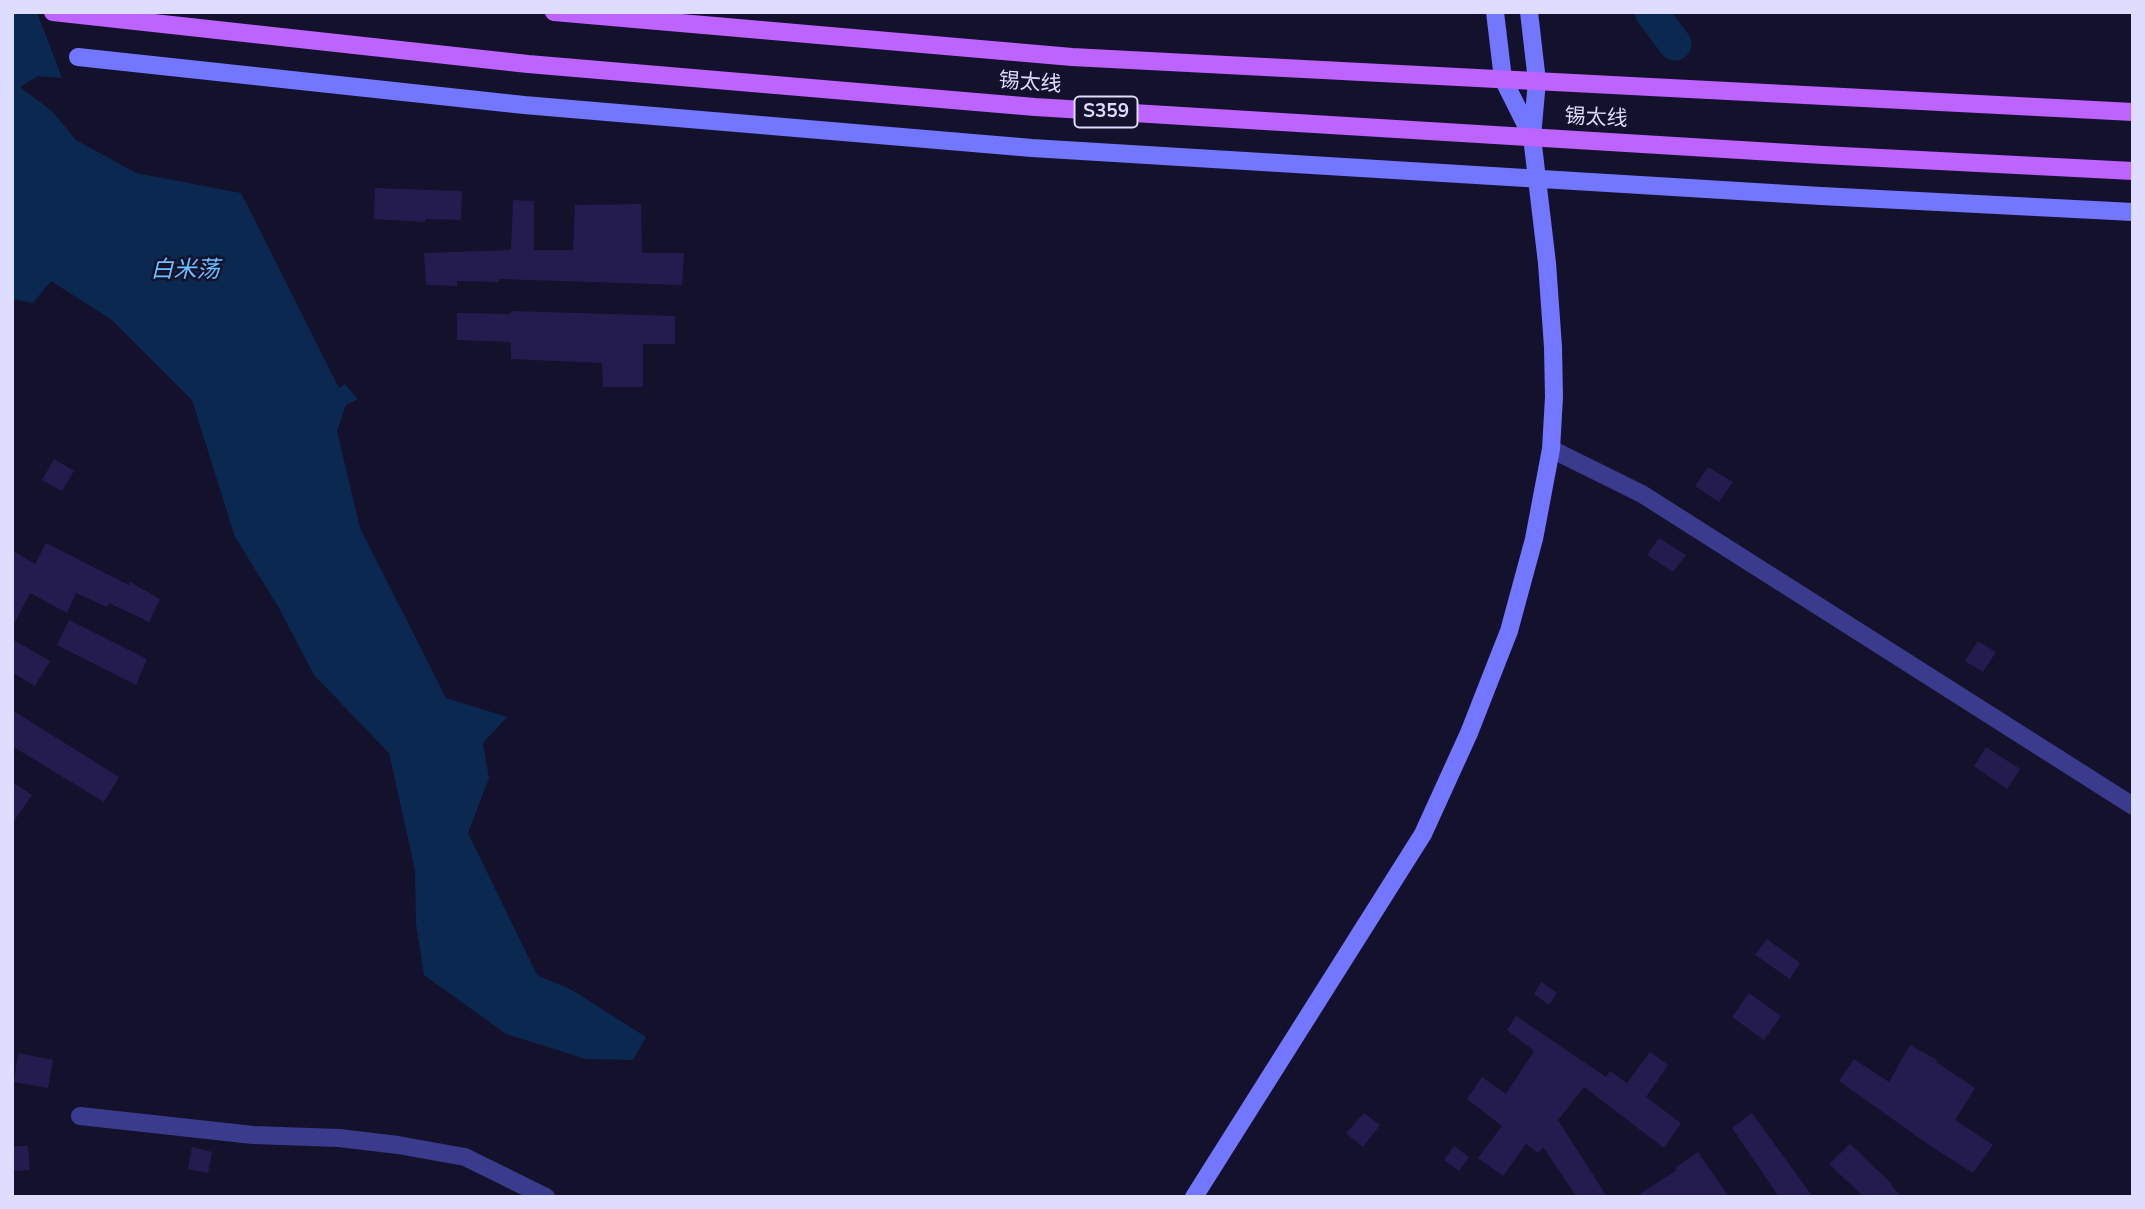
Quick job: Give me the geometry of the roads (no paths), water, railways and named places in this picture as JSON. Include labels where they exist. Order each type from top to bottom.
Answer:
[{"type":"main road","name":"锡太线","points":[[52,12],[528,64],[1008,105],[1531,138],[2133,171]]},
{"type":"main road","name":"锡太线","points":[[554,12],[1072,57],[2133,113]]},
{"type":"main road","points":[[1495,12],[1503,79],[1531,138]]},
{"type":"main road","points":[[1194,1197],[1423,834],[1469,733],[1509,631],[1534,539],[1551,449],[1553,347],[1547,263],[1531,138],[1537,81],[1529,12]]},
{"type":"main road","points":[[78,57],[524,105],[1018,147],[2133,212]]},
{"type":"street","points":[[1551,449],[1642,494],[2133,806]]},
{"type":"street","points":[[80,1116],[253,1135],[339,1138],[398,1145],[464,1157],[546,1197]]},
{"type":"water","name":"白米荡","points":[[12,12],[37,12],[62,78],[38,76],[20,87],[53,112],[76,140],[136,173],[241,193],[339,388],[345,384],[358,399],[346,405],[337,431],[360,528],[446,698],[507,717],[483,743],[489,778],[468,833],[537,975],[572,990],[646,1037],[633,1060],[586,1059],[506,1034],[424,975],[416,924],[415,870],[389,753],[314,675],[279,608],[235,537],[192,400],[112,320],[51,281],[33,303],[12,299]]},
{"type":"waterway","points":[[1651,12],[1675,44]]}]
